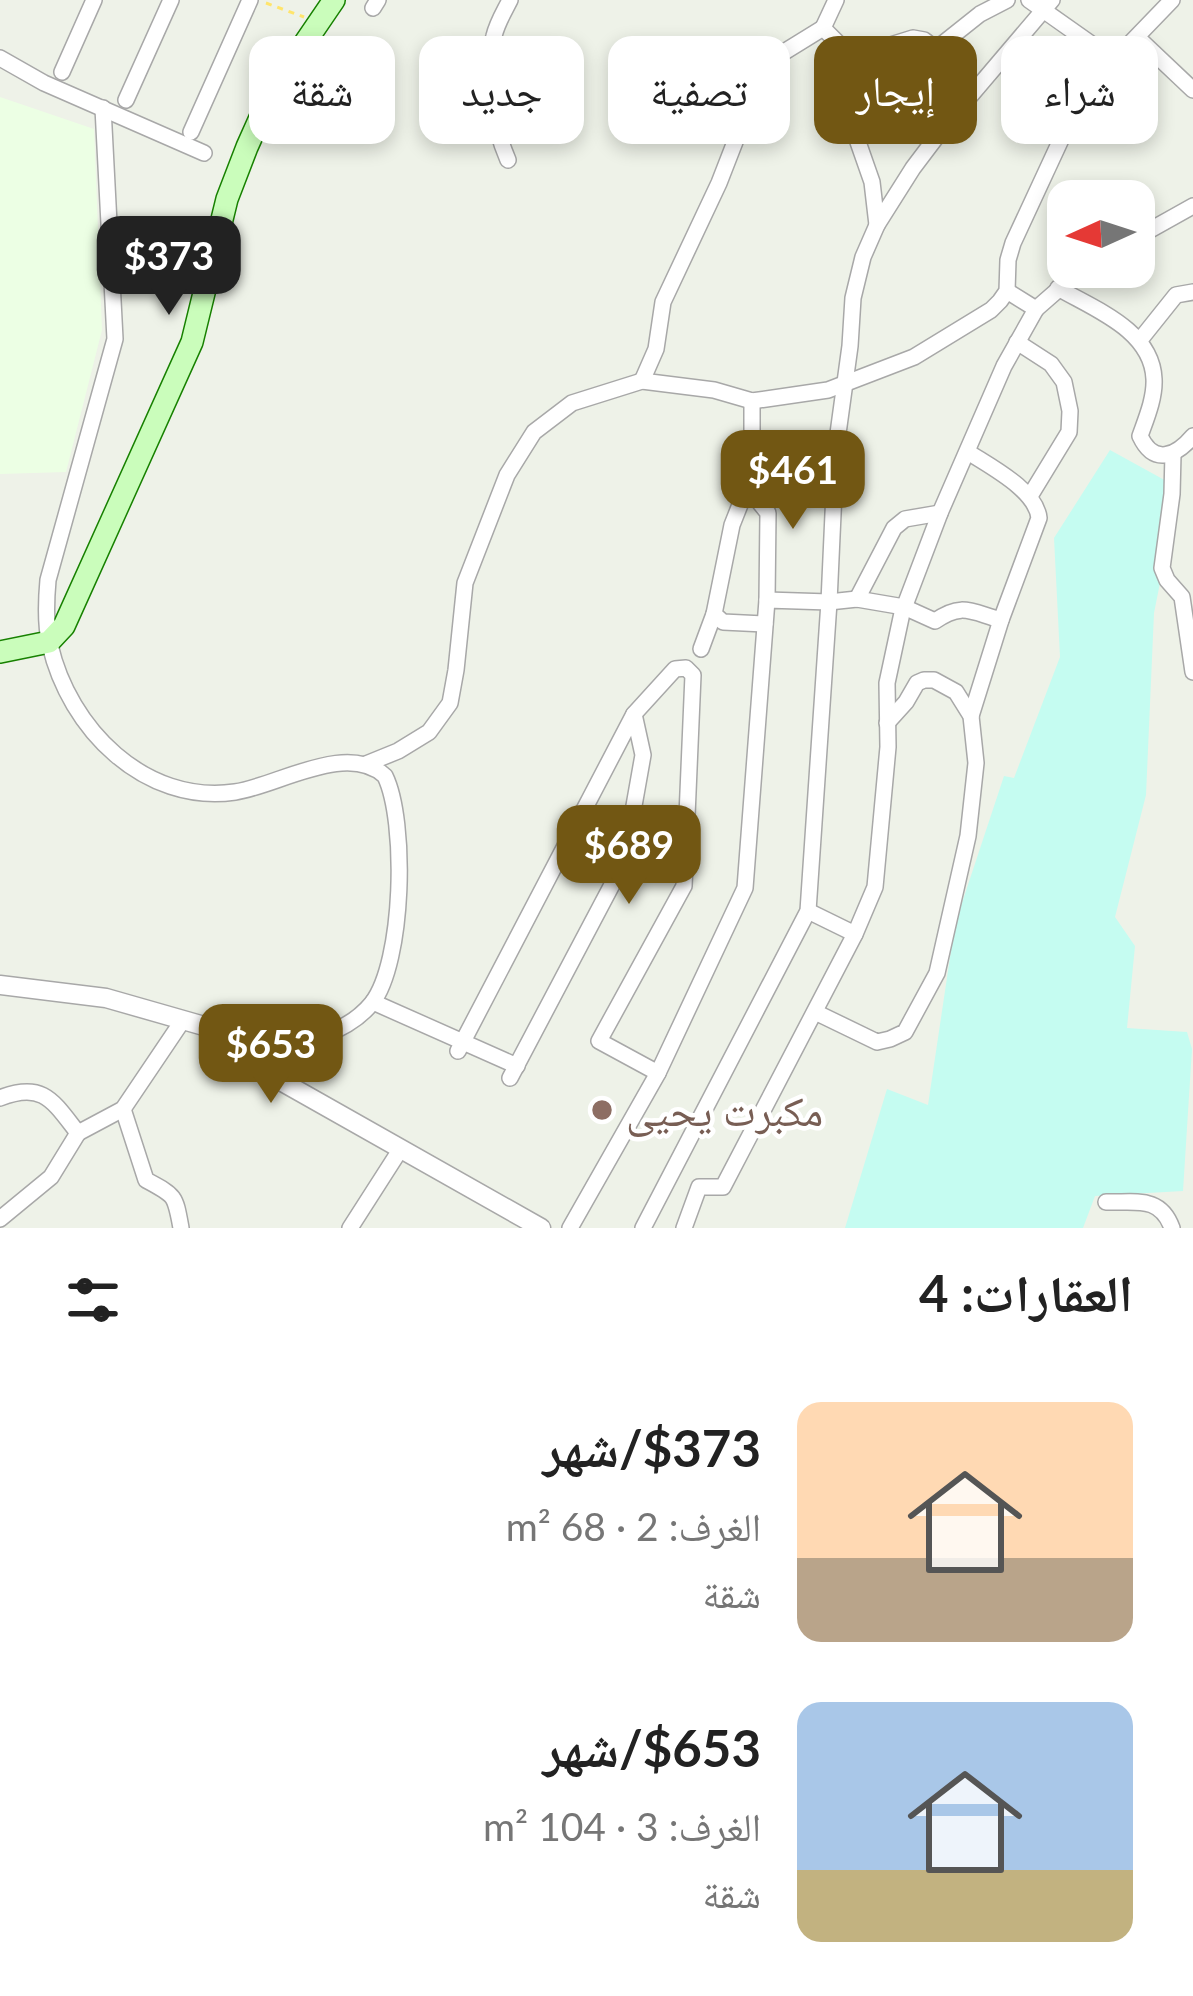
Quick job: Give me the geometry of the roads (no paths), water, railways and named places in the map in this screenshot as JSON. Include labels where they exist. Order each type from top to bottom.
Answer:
[{"type":"main road","points":[[0,652],[49,642],[64,626],[192,342],[227,199],[247,147],[272,91],[334,0]]},
{"type":"street","points":[[62,72],[94,0]]},
{"type":"street","points":[[126,100],[171,0]]},
{"type":"street","points":[[508,160],[493,101],[490,55],[494,33],[510,0]]},
{"type":"street","points":[[642,381],[656,349],[663,302],[719,183],[761,75],[776,57],[823,28],[836,0]]},
{"type":"street","points":[[966,0],[971,20]]},
{"type":"street","points":[[952,36],[1007,0]]},
{"type":"street","points":[[1029,0],[1048,6],[1085,36]]},
{"type":"street","points":[[1140,36],[1172,0]]},
{"type":"street","points":[[191,132],[261,1]]},
{"type":"street","points":[[977,90],[1048,6]]},
{"type":"street","points":[[823,28],[831,36]]},
{"type":"street","points":[[1158,57],[1193,90]]},
{"type":"street","points":[[0,58],[44,83],[204,152]]},
{"type":"street","points":[[103,108],[115,339],[47,580],[49,642],[59,676],[90,732],[144,775],[176,790],[236,792],[354,761],[378,770],[389,784],[394,806],[399,897],[395,939],[373,1002],[314,1039],[244,1054]]},
{"type":"street","points":[[859,144],[872,182],[877,225]]},
{"type":"street","points":[[643,1228],[808,911],[834,467],[853,298],[877,225],[932,144]]},
{"type":"street","points":[[366,764],[429,732],[450,703],[465,583],[507,475],[534,432],[572,403],[642,381],[714,390],[752,401],[806,395],[914,357],[992,310],[1006,291],[1013,243],[1059,144]]},
{"type":"street","points":[[1155,227],[1193,206]]},
{"type":"street","points":[[684,1228],[699,1187],[723,1187],[875,887],[888,747],[887,683],[904,607],[940,512],[1036,309],[1058,288],[1140,340],[1155,378],[1140,436],[1145,447],[1152,453],[1172,454],[1193,436]]},
{"type":"street","points":[[1006,291],[1036,309]]},
{"type":"street","points":[[1140,340],[1176,295],[1193,292]]},
{"type":"street","points":[[1017,342],[1051,364],[1064,382],[1070,411],[1069,432],[1030,496]]},
{"type":"street","points":[[701,649],[714,614],[732,525],[747,487],[752,401]]},
{"type":"street","points":[[814,1012],[877,1042],[905,1032],[937,973],[968,836],[976,763],[971,716],[1039,518],[1038,506],[1030,496],[968,452]]},
{"type":"street","points":[[1172,454],[1162,568],[1182,597],[1193,672]]},
{"type":"street","points":[[570,1228],[658,1072],[745,888],[766,624],[768,513],[747,487]]},
{"type":"street","points":[[857,599],[894,528],[905,519],[940,512]]},
{"type":"street","points":[[767,601],[857,599],[904,607],[935,621],[959,609],[1001,620]]},
{"type":"street","points":[[714,614],[723,622],[766,624]]},
{"type":"street","points":[[461,1046],[634,714],[674,669],[686,668],[693,676],[684,886],[599,1041],[658,1072]]},
{"type":"street","points":[[887,723],[924,680],[956,692],[971,716]]},
{"type":"street","points":[[373,1002],[513,1072],[624,862],[643,755],[634,714]]},
{"type":"street","points":[[808,911],[855,934]]},
{"type":"street","points":[[0,985],[106,998],[205,1026],[279,1080],[541,1228]]},
{"type":"street","points":[[0,1219],[51,1177],[77,1133],[123,1109],[183,1020]]},
{"type":"street","points":[[0,1098],[17,1091],[48,1096],[77,1133]]},
{"type":"street","points":[[123,1109],[146,1180],[176,1201],[182,1228]]},
{"type":"street","points":[[350,1228],[400,1150]]},
{"type":"street","points":[[1106,1202],[1160,1206],[1172,1228]]},
{"type":"place","name":"مكبرت يحيى","points":[[602,1110]]}]
